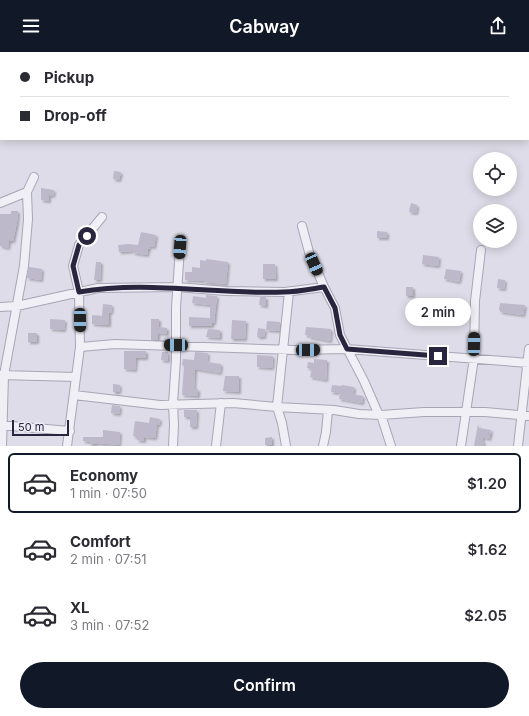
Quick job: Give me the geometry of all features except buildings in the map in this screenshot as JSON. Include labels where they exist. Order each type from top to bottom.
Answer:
[{"type":"street","points":[[2,446],[2,375],[17,306],[25,250],[28,218],[27,192],[34,177]]},
{"type":"street","points":[[0,203],[27,192]]},
{"type":"street","points":[[67,446],[80,348],[79,292],[73,266],[79,245],[102,217]]},
{"type":"street","points":[[302,226],[308,252],[335,308],[340,335],[378,413],[381,415],[391,446]]},
{"type":"street","points":[[173,446],[177,287],[180,247]]},
{"type":"street","points":[[461,446],[474,358],[475,301],[481,250]]},
{"type":"street","points":[[0,307],[17,306],[98,288],[177,287],[226,291],[289,292],[324,287]]},
{"type":"street","points":[[286,446],[285,436],[277,407],[289,292]]},
{"type":"street","points":[[80,348],[115,344],[283,350],[347,349],[528,363]]},
{"type":"street","points":[[518,446],[525,416],[529,349]]},
{"type":"street","points":[[2,375],[76,377]]},
{"type":"street","points":[[74,395],[160,405],[233,403],[381,415],[424,412],[485,412],[525,416]]},
{"type":"street","points":[[216,446],[221,403]]},
{"type":"street","points":[[323,446],[328,410]]},
{"type":"street","points":[[2,425],[70,431]]},
{"type":"route","points":[[87,236],[79,245],[73,266],[79,292],[98,288],[177,287],[226,291],[285,292],[324,287],[335,308],[340,335],[347,349],[438,356]]}]
